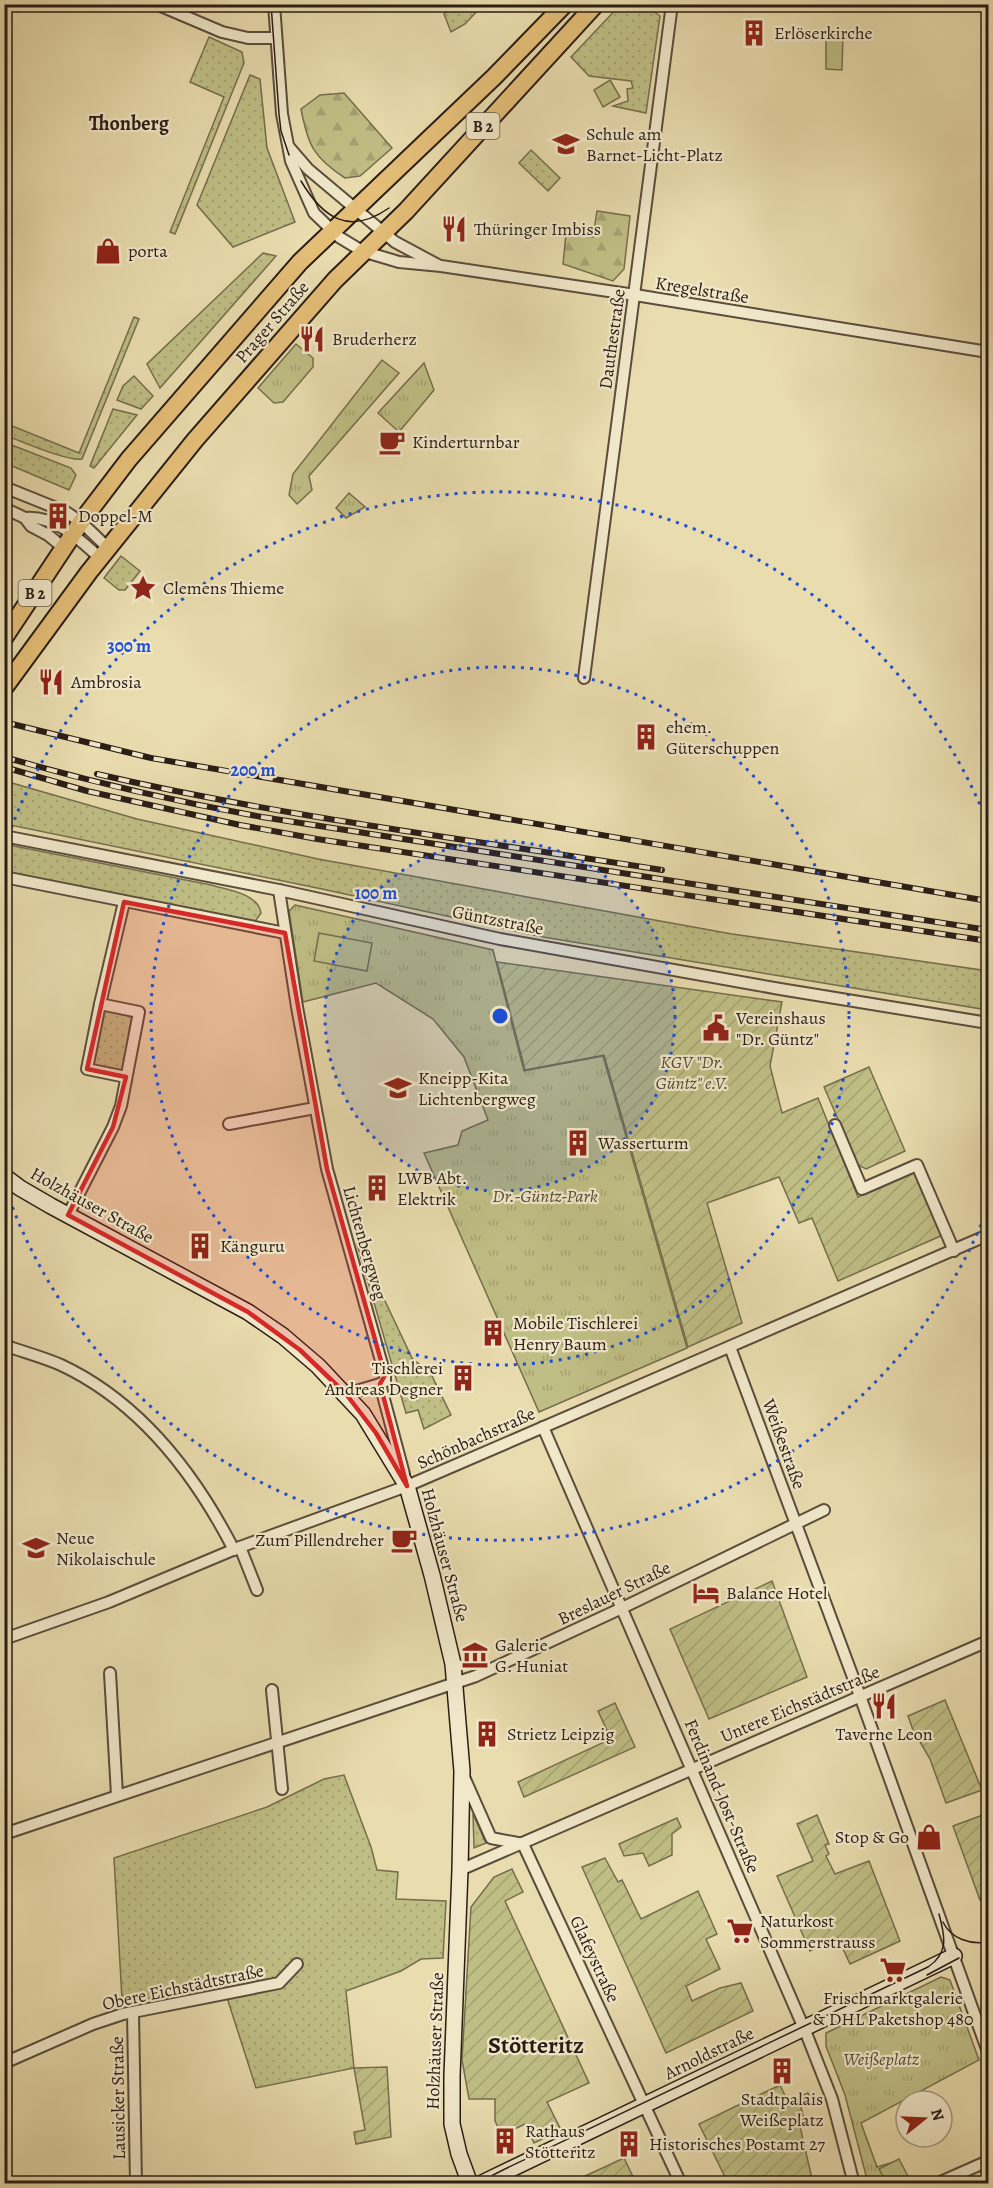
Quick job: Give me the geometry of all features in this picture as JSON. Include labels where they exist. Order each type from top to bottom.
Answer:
[{"type":"main road","name":"Prager Straße","points":[[4,638],[73,535],[160,422],[300,262],[337,236],[355,208],[494,77],[565,4]]},
{"type":"main road","name":"Prager Straße","points":[[4,688],[104,553],[195,440],[362,251],[406,211],[596,4]]},
{"type":"main road","name":"Holzhäuser Straße","points":[[4,1176],[20,1188],[68,1215],[248,1312],[300,1350],[346,1394],[376,1433],[406,1486],[429,1564],[452,1656],[462,1771],[452,2124],[459,2154],[470,2184]]},
{"type":"main road","name":"Arnoldstraße","points":[[480,2184],[954,1956]]},
{"type":"street","points":[[156,4],[222,32],[248,38],[276,38]]},
{"type":"street","name":"Kregelstraße","points":[[274,4],[282,114],[291,161],[314,213],[337,236],[362,251],[399,262],[441,266],[635,295],[988,352]]},
{"type":"street","name":"Dauthestraße","points":[[584,678],[672,4]]},
{"type":"street","points":[[288,145],[308,169],[395,242],[441,266]]},
{"type":"street","points":[[4,487],[66,512],[73,535]]},
{"type":"street","points":[[4,508],[25,518],[31,526],[48,535],[73,535],[104,553]]},
{"type":"street","points":[[25,518],[38,516],[54,523],[104,553]]},
{"type":"street","name":"Güntzstraße","points":[[4,836],[279,890],[500,939],[988,1023]]},
{"type":"street","points":[[4,877],[285,933]]},
{"type":"street","name":"Lichtenbergweg","points":[[279,890],[327,1169],[385,1375],[385,1381],[380,1384],[406,1486]]},
{"type":"street","points":[[124,902],[87,1069],[126,1077]]},
{"type":"street","points":[[68,1215],[113,1127],[121,1106],[139,1012],[100,1004]]},
{"type":"street","points":[[229,1124],[315,1108]]},
{"type":"street","points":[[835,1125],[862,1189],[918,1165],[954,1251]]},
{"type":"street","name":"Schönbachstraße","points":[[4,1639],[109,1602],[237,1549],[406,1486],[988,1235]]},
{"type":"street","points":[[4,1345],[61,1365],[130,1410],[165,1444],[195,1481],[237,1549],[257,1590]]},
{"type":"street","name":"Weißestraße","points":[[730,1347],[954,1956]]},
{"type":"street","points":[[346,1394],[380,1384]]},
{"type":"street","name":"Ferdinand-Jost-Straße","points":[[543,1426],[804,2029],[832,2099],[855,2184]]},
{"type":"street","name":"Breslauer Straße","points":[[4,1834],[476,1676],[824,1510]]},
{"type":"street","name":"Untere Eichstädtstraße","points":[[460,1870],[988,1641]]},
{"type":"street","points":[[110,1672],[117,1795]]},
{"type":"street","points":[[272,1690],[282,1788]]},
{"type":"street","points":[[462,1771],[491,1838],[523,1844]]},
{"type":"street","name":"Glafeystraße","points":[[523,1844],[681,2184]]},
{"type":"street","points":[[954,1956],[988,2052]]},
{"type":"street","name":"Obere Eichstädtstraße","points":[[4,2063],[93,2024],[133,2012],[279,1983],[297,1964]]},
{"type":"street","name":"Lausicker Straße","points":[[133,2012],[136,2184]]},
{"type":"street","points":[[936,2184],[988,2161]]},
{"type":"highlighted area","points":[[124,902],[285,933],[327,1169],[385,1375],[380,1384],[407,1486],[376,1433],[346,1394],[300,1350],[248,1312],[68,1215],[113,1127],[126,1077],[87,1069]]},
{"type":"green space","points":[[454,4],[464,10],[468,10],[473,5],[483,5],[465,24],[451,32],[444,14]]},
{"type":"green space","points":[[621,4],[645,5],[660,16],[646,113],[613,106],[628,101],[627,89],[633,88],[631,81],[589,76],[571,57]]},
{"type":"green space","points":[[826,35],[843,35],[842,70],[826,69]]},
{"type":"green space","points":[[209,37],[242,52],[244,63],[175,234],[170,232],[224,97],[190,82]]},
{"type":"green space","points":[[250,75],[260,79],[267,148],[295,222],[233,247],[197,205]]},
{"type":"green space","points":[[610,80],[620,97],[603,107],[594,90]]},
{"type":"green space","points":[[344,93],[392,148],[360,176],[345,178],[326,163],[314,149],[306,132],[301,109],[320,95]]},
{"type":"green space","points":[[531,150],[560,178],[548,191],[519,163]]},
{"type":"green space","points":[[597,211],[630,216],[624,269],[613,281],[563,264],[566,234],[593,237]]},
{"type":"green space","points":[[263,253],[276,256],[160,388],[147,364]]},
{"type":"green space","points":[[134,317],[139,319],[82,459],[55,454],[5,435],[5,423],[79,453]]},
{"type":"green space","points":[[296,344],[313,358],[313,367],[283,402],[274,403],[258,388]]},
{"type":"green space","points":[[382,360],[399,373],[309,476],[312,490],[297,504],[289,495],[293,474]]},
{"type":"green space","points":[[424,363],[434,390],[399,432],[378,413]]},
{"type":"green space","points":[[134,376],[153,396],[141,409],[117,400],[123,386]]},
{"type":"green space","points":[[113,409],[137,415],[94,468],[90,466]]},
{"type":"green space","points":[[4,442],[71,468],[76,475],[69,490],[5,463]]},
{"type":"green space","points":[[349,493],[365,507],[346,518],[336,508]]},
{"type":"green space","points":[[121,556],[140,571],[125,590],[119,590],[104,578]]},
{"type":"green space","points":[[5,781],[137,819],[318,859],[732,934],[988,971],[981,1005],[988,1007],[988,1010],[543,937],[5,824]]},
{"type":"green space","points":[[4,844],[211,885],[248,897],[259,906],[261,913],[254,923],[5,872]]},
{"type":"green space","name":"Dr.-Güntz-Park","points":[[295,905],[493,950],[524,1071],[603,1056],[687,1348],[539,1412],[424,1153],[458,1145],[462,1131],[488,1120],[464,1057],[433,1019],[376,983],[303,1002],[289,911]]},
{"type":"green space","points":[[319,933],[372,943],[367,971],[314,961]]},
{"type":"green space","name":"KGV \"Dr. Güntz\" e.V.","points":[[497,962],[782,1002],[770,1066],[782,1113],[818,1098],[858,1197],[917,1171],[943,1235],[838,1281],[812,1218],[799,1223],[779,1177],[707,1203],[742,1323],[688,1347],[604,1055],[525,1070]]},
{"type":"green space","points":[[103,1008],[135,1014],[123,1072],[91,1066]]},
{"type":"green space","points":[[869,1067],[905,1151],[866,1169],[858,1165],[824,1087]]},
{"type":"green space","points":[[361,1243],[377,1284],[412,1358],[431,1374],[451,1415],[424,1429],[418,1410],[406,1413],[357,1244]]},
{"type":"green space","points":[[772,1581],[807,1677],[709,1719],[670,1629]]},
{"type":"green space","points":[[945,1700],[982,1790],[946,1803],[930,1759],[913,1730],[908,1716]]},
{"type":"green space","points":[[615,1703],[635,1747],[524,1797],[518,1782],[611,1739],[598,1711]]},
{"type":"green space","points":[[344,1775],[371,1847],[377,1870],[398,1872],[396,1899],[446,1901],[443,1958],[421,1959],[401,1971],[346,1991],[354,2068],[256,2088],[222,1982],[129,2003],[122,1999],[114,1858],[267,1807],[324,1779]]},
{"type":"green space","points":[[988,1813],[988,1896],[980,1900],[953,1826]]},
{"type":"green space","points":[[473,1814],[486,1843],[474,1848]]},
{"type":"green space","points":[[817,1815],[829,1844],[825,1845],[829,1854],[826,1856],[835,1874],[869,1861],[900,1941],[850,1964],[838,1938],[810,1951],[777,1876],[813,1861],[797,1824]]},
{"type":"green space","points":[[677,1818],[681,1827],[672,1834],[672,1855],[649,1866],[643,1853],[624,1856],[619,1844]]},
{"type":"green space","points":[[605,1858],[618,1882],[622,1880],[641,1919],[698,1891],[717,1934],[706,1939],[720,1969],[686,1986],[692,2001],[720,1988],[741,1983],[753,2011],[666,2053],[582,1867]]},
{"type":"green space","points":[[512,1869],[523,1892],[505,1901],[589,2083],[547,2102],[561,2130],[534,2143],[525,2124],[502,2135],[495,2121],[495,2099],[469,2099],[462,2060],[471,1907],[494,1877]]},
{"type":"green space","name":"Weißeplatz","points":[[941,1977],[950,1980],[979,2060],[925,2089],[894,2089],[894,2105],[861,2123],[877,2167],[894,2162],[906,2183],[868,2183],[845,2095],[826,2046],[826,2033]]},
{"type":"green space","points":[[387,2067],[391,2137],[356,2144],[354,2132],[365,2130],[354,2068]]},
{"type":"green space","points":[[780,2085],[788,2102],[808,2093],[810,2097],[800,2103],[804,2120],[799,2122],[813,2183],[728,2183],[699,2124]]},
{"type":"green space","points":[[624,2158],[636,2183],[570,2183]]},
{"type":"green space","points":[[899,2159],[909,2178],[897,2183],[887,2183],[879,2169]]},
{"type":"tram line","points":[[271,4],[281,131],[289,155]]},
{"type":"tram line","points":[[301,181],[318,205],[338,219],[349,222],[361,221],[389,208]]},
{"type":"tram line","points":[[484,2184],[493,2175],[507,2168],[928,1967],[935,1962],[944,1943],[939,1914]]},
{"type":"tram line","points":[[943,1922],[956,1937],[975,1943],[988,1942]]},
{"type":"tram line","points":[[927,1975],[959,1958]]},
{"type":"railway","points":[[4,722],[151,758],[988,901]]},
{"type":"railway","points":[[4,757],[132,790],[262,817],[988,930]]},
{"type":"railway","points":[[4,767],[87,791],[240,825],[317,839],[988,941]]},
{"type":"railway","points":[[97,774],[237,803],[378,827],[662,870]]},
{"type":"place","name":"Erlöserkirche","points":[[754,33]]},
{"type":"place","name":"Schule am Barnet-Licht-Platz","points":[[566,144]]},
{"type":"place","name":"Thüringer Imbiss","points":[[454,229]]},
{"type":"place","name":"porta","points":[[108,251]]},
{"type":"place","name":"Bruderherz","points":[[312,339]]},
{"type":"place","name":"Kinderturnbar","points":[[392,442]]},
{"type":"place","name":"Doppel-M","points":[[58,516]]},
{"type":"place","name":"Clemens Thieme","points":[[143,588]]},
{"type":"place","name":"Ambrosia","points":[[51,682]]},
{"type":"place","name":"ehem. Güterschuppen","points":[[646,737]]},
{"type":"place","name":"Vereinshaus \"Dr. Güntz\"","points":[[716,1028]]},
{"type":"place","name":"Kneipp-Kita Lichtenbergweg","points":[[398,1088]]},
{"type":"place","name":"Wasserturm","points":[[578,1143]]},
{"type":"place","name":"LWB Abt. Elektrik","points":[[377,1188]]},
{"type":"place","name":"Känguru","points":[[200,1246]]},
{"type":"place","name":"Mobile Tischlerei Henry Baum","points":[[493,1333]]},
{"type":"place","name":"Tischlerei Andreas Degner","points":[[463,1378]]},
{"type":"place","name":"Zum Pillendreher","points":[[404,1540]]},
{"type":"place","name":"Neue Nikolaischule","points":[[36,1548]]},
{"type":"place","name":"Balance Hotel","points":[[706,1593]]},
{"type":"place","name":"Galerie G. Huniat","points":[[475,1655]]},
{"type":"place","name":"Taverne Leon","points":[[884,1706]]},
{"type":"place","name":"Strietz Leipzig","points":[[487,1734]]},
{"type":"place","name":"Stop & Go","points":[[929,1837]]},
{"type":"place","name":"Naturkost Sommerstrauss","points":[[740,1931]]},
{"type":"place","name":"Frischmarktgalerie & DHL Paketshop 480","points":[[893,1970]]},
{"type":"place","name":"Stadtpalais Weißeplatz","points":[[782,2071]]},
{"type":"place","name":"Rathaus Stötteritz","points":[[505,2141]]},
{"type":"place","name":"Historisches Postamt 27","points":[[629,2144]]},
{"type":"district","name":"Thonberg","points":[[129,123]]},
{"type":"district","name":"Stötteritz","points":[[536,2045]]}]
